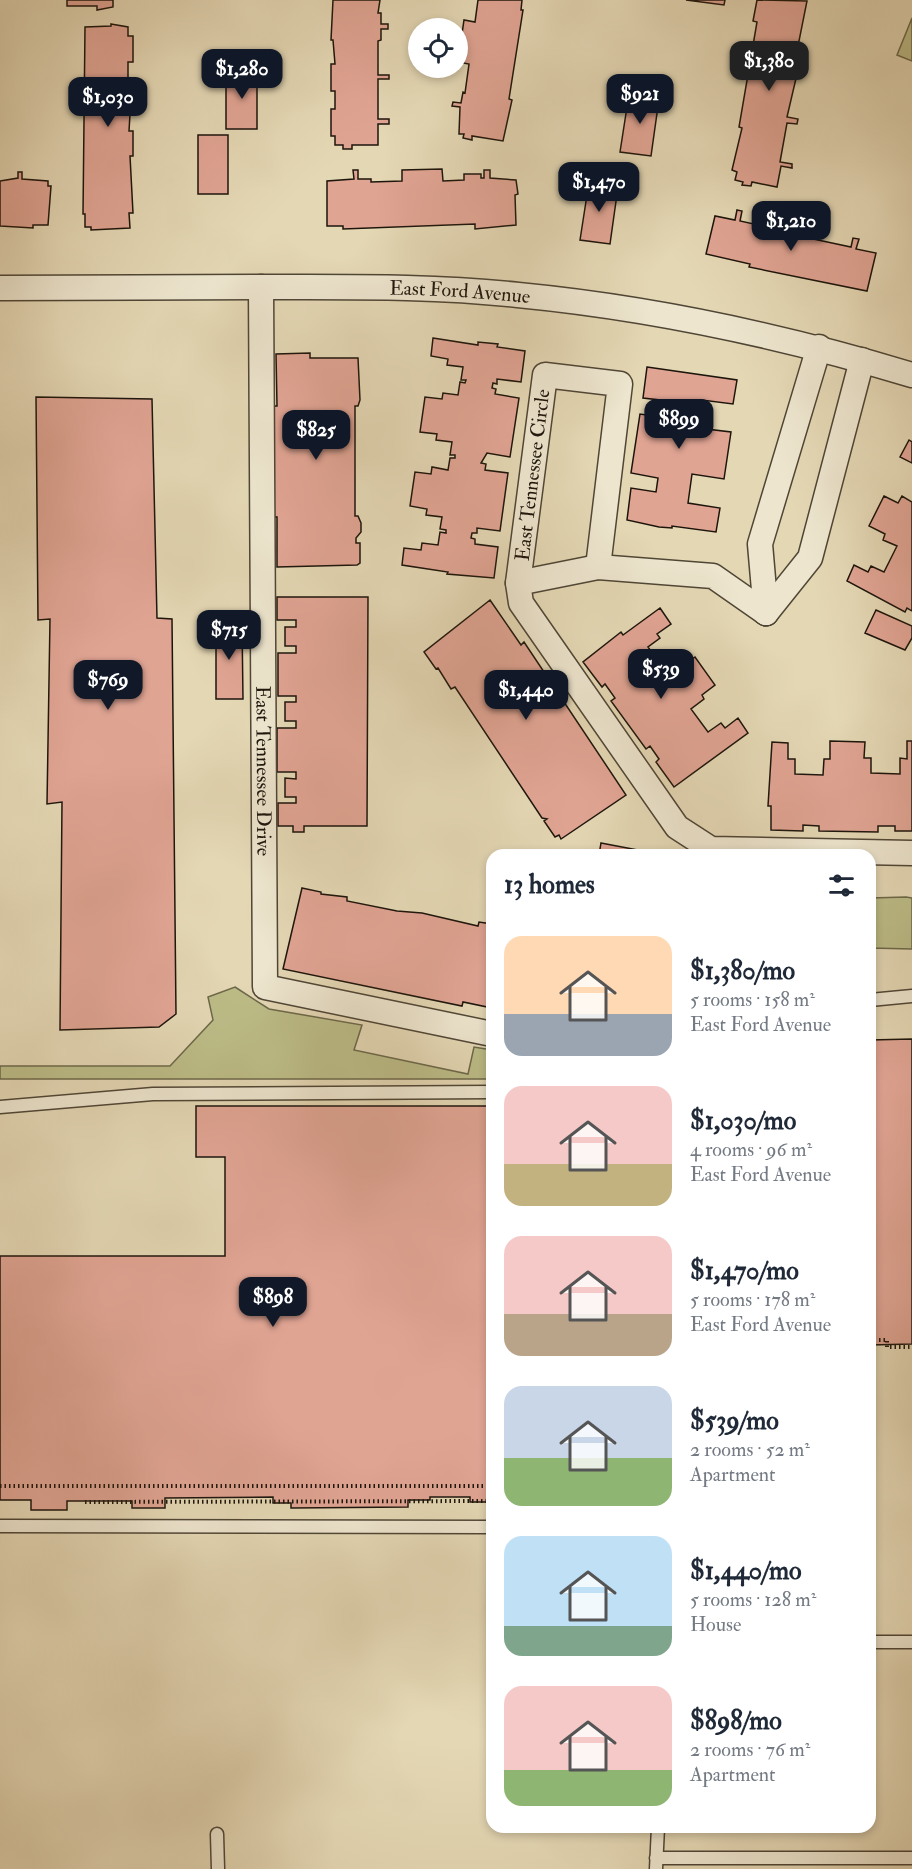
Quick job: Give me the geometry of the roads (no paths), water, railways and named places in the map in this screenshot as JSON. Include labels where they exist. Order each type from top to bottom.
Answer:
[{"type":"street","name":"East Tennessee Drive","points":[[261,287],[265,987],[486,1033]]},
{"type":"street","name":"East Ford Avenue","points":[[0,288],[440,289],[518,294],[631,308],[726,326],[819,347],[912,375]]},
{"type":"street","points":[[766,613],[760,544],[819,347]]},
{"type":"street","points":[[766,613],[810,558],[862,360]]},
{"type":"street","name":"East Tennessee Circle","points":[[598,567],[620,384],[544,375],[518,583],[521,603],[677,827],[707,849]]},
{"type":"street","name":"East Tennessee Circle","points":[[518,583],[598,567],[713,576],[766,613]]},
{"type":"street","name":"East Tennessee Circle","points":[[876,853],[912,853]]},
{"type":"lane","points":[[876,999],[912,996]]},
{"type":"lane","points":[[0,1107],[153,1094],[486,1092]]},
{"type":"lane","points":[[0,1526],[486,1527]]},
{"type":"lane","points":[[876,1642],[912,1642]]},
{"type":"lane","points":[[658,1833],[656,1864],[912,1858]]},
{"type":"lane","points":[[217,1834],[218,1869]]}]
